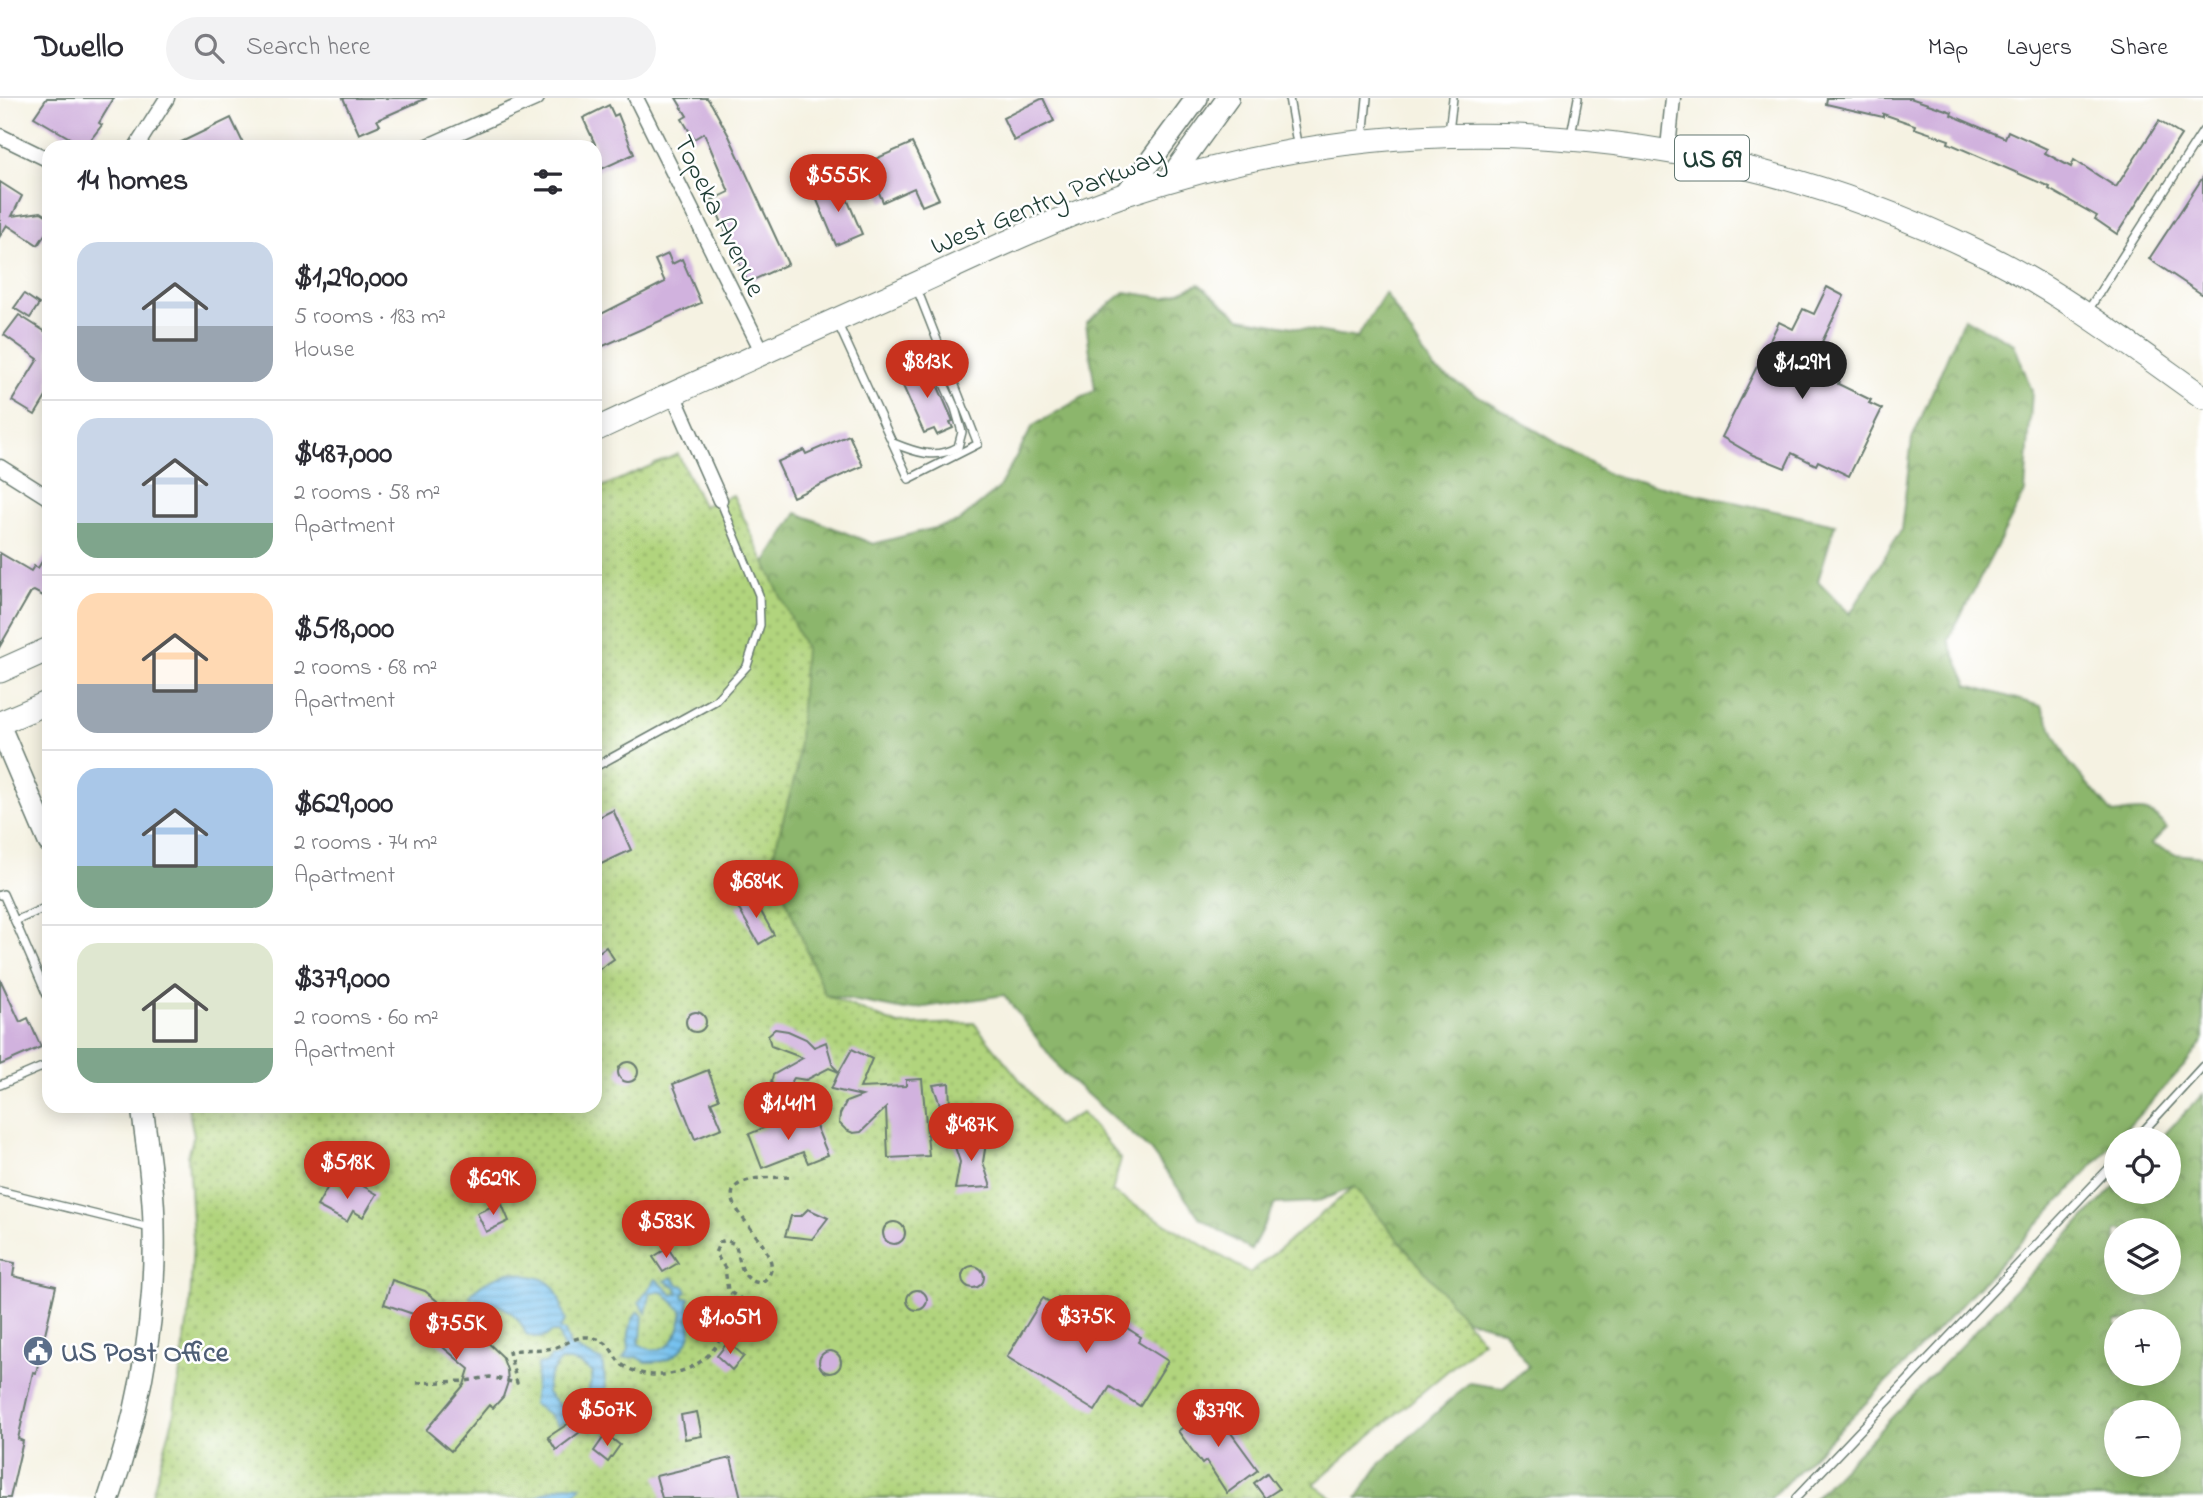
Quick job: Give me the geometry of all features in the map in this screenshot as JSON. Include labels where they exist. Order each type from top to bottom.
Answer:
[{"type":"main road","points":[[1168,181],[1228,98]]},
{"type":"main road","points":[[1126,194],[1195,99]]},
{"type":"main road","name":"West Gentry Parkway","points":[[602,427],[1016,238],[1126,194],[1223,165],[1298,149],[1363,139],[1449,134],[1517,133],[1668,148],[1762,170],[1898,216],[1980,252],[2084,315],[2203,397]]},
{"type":"main road","points":[[0,671],[42,652]]},
{"type":"main road","points":[[42,705],[0,725],[42,825]]},
{"type":"main road","points":[[109,1498],[133,1418],[145,1357],[152,1297],[152,1180],[143,1113]]},
{"type":"street","points":[[140,140],[167,98]]},
{"type":"street","points":[[442,140],[537,98]]},
{"type":"street","name":"Topeka Avenue","points":[[636,98],[763,353]]},
{"type":"street","points":[[1668,148],[1673,98]]},
{"type":"street","points":[[0,136],[42,157]]},
{"type":"street","points":[[673,394],[720,500]]},
{"type":"street","points":[[0,467],[42,494]]},
{"type":"lane","points":[[1289,98],[1298,149]]},
{"type":"lane","points":[[1363,139],[1367,98]]},
{"type":"lane","points":[[1449,134],[1453,98]]},
{"type":"lane","points":[[1571,138],[1577,98]]},
{"type":"lane","points":[[2084,315],[2203,131]]},
{"type":"lane","points":[[836,320],[909,479],[978,444],[915,284]]},
{"type":"lane","points":[[893,442],[914,452],[934,455],[946,454],[958,447],[962,432],[956,408],[934,362],[939,345]]},
{"type":"lane","points":[[602,763],[715,701],[747,666],[760,625],[759,595],[720,500]]},
{"type":"lane","points":[[1,892],[42,984]]},
{"type":"lane","points":[[15,921],[42,909]]},
{"type":"lane","points":[[2147,1127],[2203,1066]]},
{"type":"lane","points":[[0,1085],[42,1067]]},
{"type":"lane","points":[[1796,1498],[2104,1174]]},
{"type":"lane","points":[[0,1191],[154,1229]]},
{"type":"path","points":[[417,1383],[490,1377],[517,1383],[509,1352],[557,1346],[588,1337],[607,1344],[614,1350],[622,1365],[665,1376],[688,1368],[707,1357],[726,1328],[738,1325],[753,1331],[759,1329],[764,1319],[762,1314],[728,1291],[725,1268],[715,1253],[720,1242],[726,1240],[735,1244],[743,1273],[748,1279],[760,1283],[767,1279],[771,1268],[769,1257],[738,1211],[734,1201],[734,1189],[738,1184],[755,1178],[790,1177]]},
{"type":"green space","points":[[1199,284],[1240,318],[1357,338],[1385,293],[1434,369],[1610,475],[1835,524],[1818,581],[1850,614],[1901,530],[1912,439],[1964,318],[2014,344],[2032,391],[2025,492],[1948,640],[1968,685],[2041,706],[2068,761],[2113,814],[2137,811],[2150,813],[2167,828],[2151,844],[2174,854],[2203,857],[2203,1041],[2184,1066],[2128,1127],[2104,1127],[2104,1153],[1903,1366],[1771,1498],[1357,1498],[1381,1463],[1469,1383],[1503,1388],[1529,1366],[1504,1330],[1463,1318],[1354,1187],[1316,1202],[1275,1204],[1251,1250],[1200,1218],[1150,1150],[1064,1074],[1004,995],[905,1010],[825,995],[771,863],[797,769],[765,563],[797,513],[873,544],[958,522],[998,489],[1033,426],[1095,390],[1086,323],[1125,292],[1165,298]]},
{"type":"green space","points":[[678,454],[703,506],[733,495],[805,648],[797,769],[771,863],[825,995],[898,1025],[974,1023],[1057,1126],[1082,1113],[1121,1159],[1112,1192],[1250,1273],[1354,1187],[1483,1341],[1313,1484],[1332,1498],[151,1498],[173,1419],[190,1305],[193,1239],[188,1156],[194,1135],[189,1113],[602,1113],[602,487]]},
{"type":"green space","points":[[2203,1094],[2203,1498],[1814,1498],[2104,1197],[2104,1204],[2181,1204],[2181,1127],[2171,1127]]},
{"type":"water","points":[[508,1272],[539,1278],[551,1285],[558,1296],[565,1320],[560,1329],[565,1331],[570,1346],[602,1361],[606,1388],[582,1410],[576,1401],[588,1390],[593,1373],[570,1361],[560,1361],[554,1369],[548,1380],[547,1393],[561,1407],[572,1405],[579,1412],[558,1426],[550,1415],[533,1404],[538,1364],[546,1363],[551,1357],[558,1357],[564,1350],[558,1332],[551,1332],[542,1338],[526,1334],[517,1318],[510,1312],[496,1304],[469,1297],[483,1284]]},
{"type":"water","points":[[672,1277],[679,1285],[684,1286],[687,1292],[683,1294],[684,1298],[689,1298],[688,1306],[691,1312],[688,1318],[691,1330],[687,1342],[679,1352],[663,1361],[646,1362],[637,1357],[623,1358],[629,1349],[630,1329],[638,1311],[643,1316],[639,1344],[657,1350],[670,1344],[675,1338],[683,1312],[663,1292],[651,1292],[646,1313],[639,1302],[656,1279],[673,1295],[679,1293],[676,1287],[665,1281]]},
{"type":"water","points":[[566,1485],[581,1486],[572,1498],[535,1498],[545,1492]]},
{"type":"building","points":[[47,98],[114,98],[99,123],[102,125],[90,140],[73,140],[34,117]]},
{"type":"building","points":[[343,98],[427,98],[377,120],[380,125],[359,134]]},
{"type":"building","points":[[676,98],[707,98],[712,105],[788,264],[747,281],[712,200],[729,192],[704,133],[694,139],[682,119],[687,116]]},
{"type":"building","points":[[1043,98],[1054,121],[1014,141],[1003,118]]},
{"type":"building","points":[[1827,98],[1910,98],[1952,112],[1951,115],[2005,138],[2008,131],[2047,149],[2045,153],[2071,167],[2074,160],[2116,187],[2159,121],[2181,135],[2117,234],[2095,219],[2097,216],[2049,189],[2050,187],[1948,143],[1949,140],[1914,128],[1915,125],[1883,114],[1883,117],[1826,104]]},
{"type":"building","points":[[609,105],[614,116],[618,114],[634,154],[602,169],[602,140],[593,140],[583,118]]},
{"type":"building","points":[[231,118],[242,140],[185,140]]},
{"type":"building","points":[[912,143],[939,199],[922,206],[914,188],[883,202],[866,163]]},
{"type":"building","points":[[2203,177],[2203,295],[2149,259]]},
{"type":"building","points":[[0,182],[22,196],[12,216],[42,213],[42,239],[38,245],[7,225],[0,236]]},
{"type":"building","points":[[840,182],[862,234],[836,245],[814,193]]},
{"type":"building","points":[[668,254],[672,264],[682,259],[701,303],[602,347],[602,314],[665,282],[655,260]]},
{"type":"building","points":[[1827,287],[1844,296],[1821,344],[1826,346],[1815,368],[1839,380],[1838,384],[1871,400],[1869,403],[1882,409],[1849,476],[1818,461],[1816,465],[1792,453],[1785,468],[1753,455],[1722,437],[1779,322],[1793,329],[1803,309],[1814,314]]},
{"type":"building","points":[[24,294],[39,304],[30,318],[14,308]]},
{"type":"building","points":[[19,315],[42,330],[42,404],[35,415],[12,401],[38,359],[4,335]]},
{"type":"building","points":[[928,364],[953,421],[950,422],[953,428],[937,435],[934,429],[924,433],[899,377]]},
{"type":"building","points":[[849,435],[863,466],[793,497],[777,462],[804,450],[806,454]]},
{"type":"building","points":[[0,553],[31,571],[34,566],[38,568],[42,561],[42,595],[31,592],[0,646]]},
{"type":"building","points":[[613,810],[631,850],[602,864],[602,816]]},
{"type":"building","points":[[753,897],[774,935],[759,944],[737,906]]},
{"type":"building","points":[[606,947],[614,959],[602,967],[602,950]]},
{"type":"building","points":[[0,979],[20,1022],[28,1018],[41,1047],[0,1065]]},
{"type":"building","points":[[696,1012],[703,1015],[706,1022],[703,1029],[696,1032],[689,1029],[686,1022],[689,1015]]},
{"type":"building","points":[[775,1029],[806,1039],[814,1047],[826,1042],[833,1066],[839,1072],[829,1068],[806,1080],[794,1078],[787,1089],[776,1089],[771,1082],[773,1075],[803,1058],[771,1046],[768,1035]]},
{"type":"building","points":[[852,1049],[872,1059],[860,1088],[906,1086],[906,1080],[922,1079],[929,1156],[888,1158],[886,1108],[861,1132],[846,1130],[839,1123],[840,1114],[846,1102],[862,1096],[831,1089]]},
{"type":"building","points":[[628,1062],[635,1065],[638,1072],[635,1079],[628,1082],[621,1079],[618,1072],[621,1065]]},
{"type":"building","points":[[708,1070],[719,1099],[711,1102],[722,1128],[695,1139],[673,1084]]},
{"type":"building","points":[[949,1083],[951,1126],[948,1127],[933,1085]]},
{"type":"building","points":[[812,1116],[828,1155],[808,1163],[803,1152],[762,1168],[749,1134],[783,1120],[786,1126]]},
{"type":"building","points":[[987,1137],[983,1162],[991,1187],[955,1189],[960,1162],[952,1138]]},
{"type":"building","points":[[356,1182],[377,1194],[363,1217],[353,1211],[347,1222],[317,1206],[330,1183],[349,1194]]},
{"type":"building","points":[[501,1202],[509,1221],[486,1232],[477,1213]]},
{"type":"building","points":[[808,1209],[828,1218],[812,1239],[785,1236],[791,1216],[801,1216]]},
{"type":"building","points":[[894,1222],[902,1225],[905,1233],[902,1241],[894,1244],[886,1241],[883,1233],[886,1225]]},
{"type":"building","points":[[668,1248],[678,1263],[663,1272],[653,1257]]},
{"type":"building","points":[[0,1260],[15,1263],[13,1276],[56,1286],[18,1439],[23,1441],[10,1498],[0,1498]]},
{"type":"building","points":[[973,1266],[981,1269],[984,1277],[981,1285],[973,1288],[965,1285],[962,1277],[965,1269]]},
{"type":"building","points":[[392,1280],[425,1291],[459,1319],[462,1315],[481,1331],[479,1334],[502,1356],[507,1370],[508,1382],[503,1397],[493,1408],[489,1405],[451,1451],[426,1430],[464,1385],[469,1369],[420,1328],[428,1319],[384,1304]]},
{"type":"building","points":[[913,1290],[921,1290],[927,1300],[921,1310],[913,1310],[907,1304],[907,1296]]},
{"type":"building","points":[[1058,1297],[1102,1325],[1108,1316],[1141,1337],[1138,1342],[1168,1361],[1140,1406],[1110,1387],[1095,1411],[1007,1357],[1043,1298],[1054,1305]]},
{"type":"building","points":[[728,1342],[744,1356],[732,1370],[717,1356]]},
{"type":"building","points":[[830,1351],[840,1358],[841,1362],[834,1372],[830,1373],[820,1366],[819,1362],[826,1352]]},
{"type":"building","points":[[1212,1407],[1258,1470],[1227,1493],[1206,1461],[1202,1464],[1178,1431]]},
{"type":"building","points":[[589,1410],[596,1420],[556,1450],[548,1437]]},
{"type":"building","points":[[697,1412],[702,1436],[685,1439],[681,1415]]},
{"type":"building","points":[[606,1434],[620,1445],[608,1462],[594,1451]]},
{"type":"building","points":[[731,1458],[741,1498],[662,1498],[656,1476]]},
{"type":"building","points":[[1267,1473],[1279,1489],[1265,1498],[1254,1483]]},
{"type":"place","name":"US Post Office","points":[[38,1351]]}]
